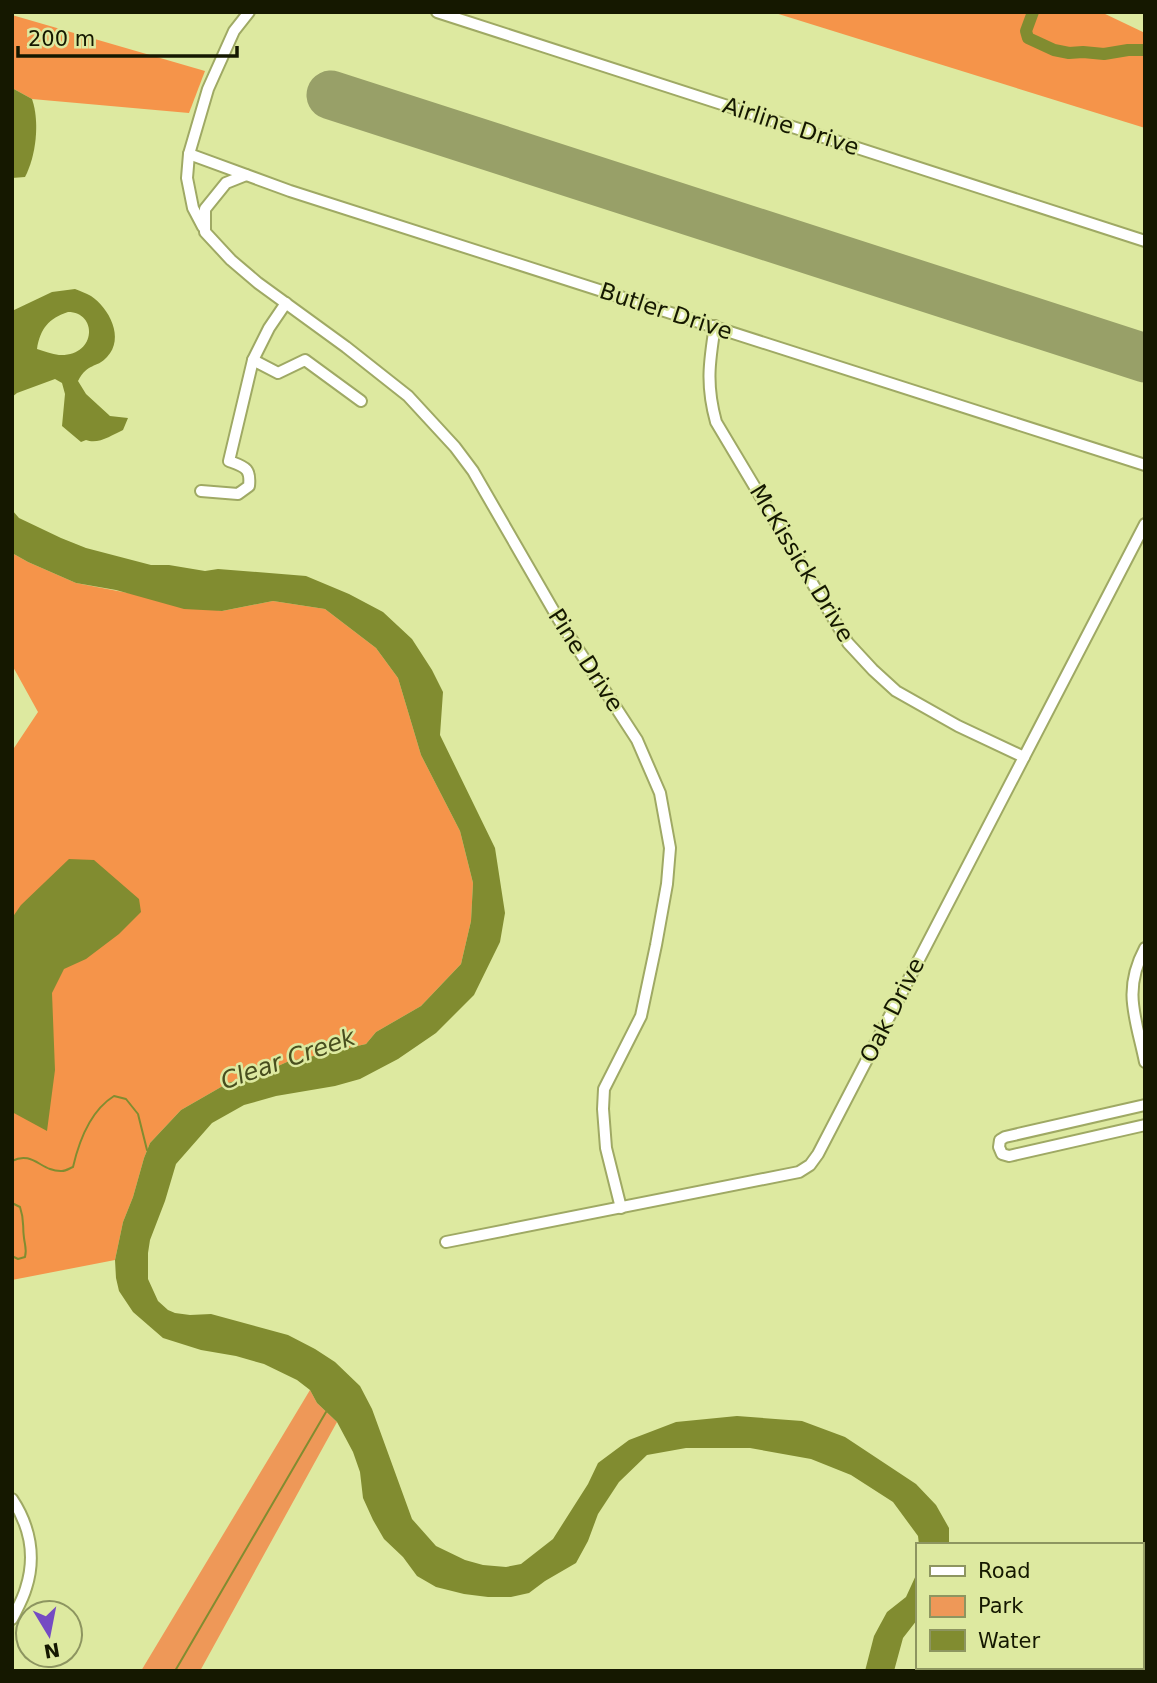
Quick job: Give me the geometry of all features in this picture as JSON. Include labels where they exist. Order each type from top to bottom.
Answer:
[{"type":"street","points":[[189,153],[205,97],[234,31],[249,12]]},
{"type":"street","name":"Airline Drive","points":[[437,12],[1145,241]]},
{"type":"street","points":[[194,92],[205,97]]},
{"type":"street","name":"Butler Drive","points":[[189,153],[290,191],[1145,465]]},
{"type":"street","name":"Pine Drive","points":[[189,153],[187,178],[193,208],[205,232],[231,260],[258,283],[408,396],[455,447],[473,471],[559,620],[637,740],[660,793],[670,848],[667,884],[656,945],[641,1016],[604,1089],[606,1149],[621,1208]]},
{"type":"street","points":[[205,232],[205,209],[226,183],[246,175]]},
{"type":"street","points":[[201,491],[238,494],[249,486],[250,475],[244,467],[229,461],[253,360],[269,328],[286,303]]},
{"type":"street","name":"McKissick Drive","points":[[715,326],[709,364],[709,386],[716,422],[848,643],[896,691],[958,726],[1024,757]]},
{"type":"street","points":[[253,360],[278,373],[305,359],[361,401]]},
{"type":"street","name":"Oak Drive","points":[[446,1242],[799,1172],[810,1165],[1145,524]]},
{"type":"street","points":[[1145,948],[1133,976],[1132,987],[1145,1062]]},
{"type":"street","points":[[1145,1105],[1005,1137],[1000,1140],[999,1147],[1002,1153],[1009,1156],[1145,1125]]},
{"type":"street","points":[[12,1499],[27,1526],[32,1553],[26,1587],[12,1619]]},
{"type":"green space","points":[[310,1390],[317,1403],[337,1422],[200,1671],[141,1671]]},
{"type":"shaded area","points":[[772,12],[1101,12],[1145,33],[1145,128]]},
{"type":"shaded area","points":[[12,15],[205,71],[189,113],[32,99],[12,88]]},
{"type":"shaded area","points":[[12,553],[76,583],[222,611],[273,601],[325,609],[376,648],[398,678],[421,755],[460,831],[473,883],[471,921],[461,964],[421,1006],[376,1032],[366,1044],[287,1062],[258,1075],[228,1083],[181,1110],[150,1143],[123,1222],[115,1260],[12,1280],[12,751],[38,712],[12,665]]},
{"type":"water","points":[[12,88],[32,99],[36,139],[25,177],[12,178]]},
{"type":"water","points":[[75,289],[89,295],[104,308],[112,324],[115,341],[112,349],[103,361],[85,371],[78,381],[86,394],[110,416],[128,418],[123,430],[105,439],[81,442],[62,426],[65,394],[62,383],[55,379],[12,397],[12,311],[52,292]],"holes":[[[68,312],[85,319],[89,334],[81,349],[72,354],[59,355],[37,349],[40,336],[51,321]]]},
{"type":"water","points":[[12,510],[19,518],[86,548],[151,565],[205,571],[218,569],[306,576],[383,612],[412,639],[443,692],[440,735],[495,848],[505,913],[500,942],[474,995],[436,1033],[398,1059],[360,1079],[244,1105],[212,1123],[176,1164],[150,1240],[148,1279],[158,1301],[175,1313],[211,1314],[288,1335],[335,1362],[360,1386],[372,1409],[412,1519],[436,1546],[465,1560],[506,1567],[521,1564],[553,1539],[598,1463],[629,1440],[676,1422],[737,1416],[802,1421],[845,1437],[916,1484],[936,1505],[949,1528],[949,1543],[919,1543],[918,1536],[893,1502],[851,1475],[811,1459],[750,1448],[686,1448],[647,1455],[619,1482],[598,1514],[576,1563],[529,1593],[511,1597],[488,1597],[436,1587],[417,1576],[403,1557],[384,1539],[363,1498],[360,1472],[353,1452],[337,1422],[317,1403],[310,1390],[297,1380],[264,1364],[201,1350],[163,1338],[133,1312],[119,1291],[115,1260],[123,1222],[150,1143],[181,1110],[228,1083],[258,1075],[287,1062],[366,1044],[376,1032],[421,1006],[461,964],[471,921],[473,883],[460,831],[421,755],[398,678],[376,648],[325,609],[273,601],[222,611],[184,609],[116,590],[76,583],[12,553]]},
{"type":"water","points":[[69,859],[94,860],[139,899],[141,912],[119,934],[86,959],[64,969],[52,993],[55,1070],[47,1131],[12,1112],[12,918],[21,905]]},
{"type":"water","points":[[916,1575],[916,1621],[903,1638],[894,1671],[865,1671],[874,1636],[887,1612],[906,1597]]},
{"type":"waterway","points":[[1033,12],[1026,31],[1028,38],[1054,50],[1104,54],[1145,50]]},
{"type":"waterway","points":[[12,1161],[26,1158],[48,1168],[63,1171],[73,1167],[92,1118],[114,1096],[126,1099],[138,1114],[147,1150]]},
{"type":"waterway","points":[[12,1203],[20,1207],[22,1212],[26,1252],[25,1257],[18,1259],[12,1256]]},
{"type":"waterway","points":[[175,1671],[326,1412]]},
{"type":"runway","points":[[331,95],[1145,358]]},
{"type":"water label","name":"Clear Creek","points":[[288,1059]]}]
